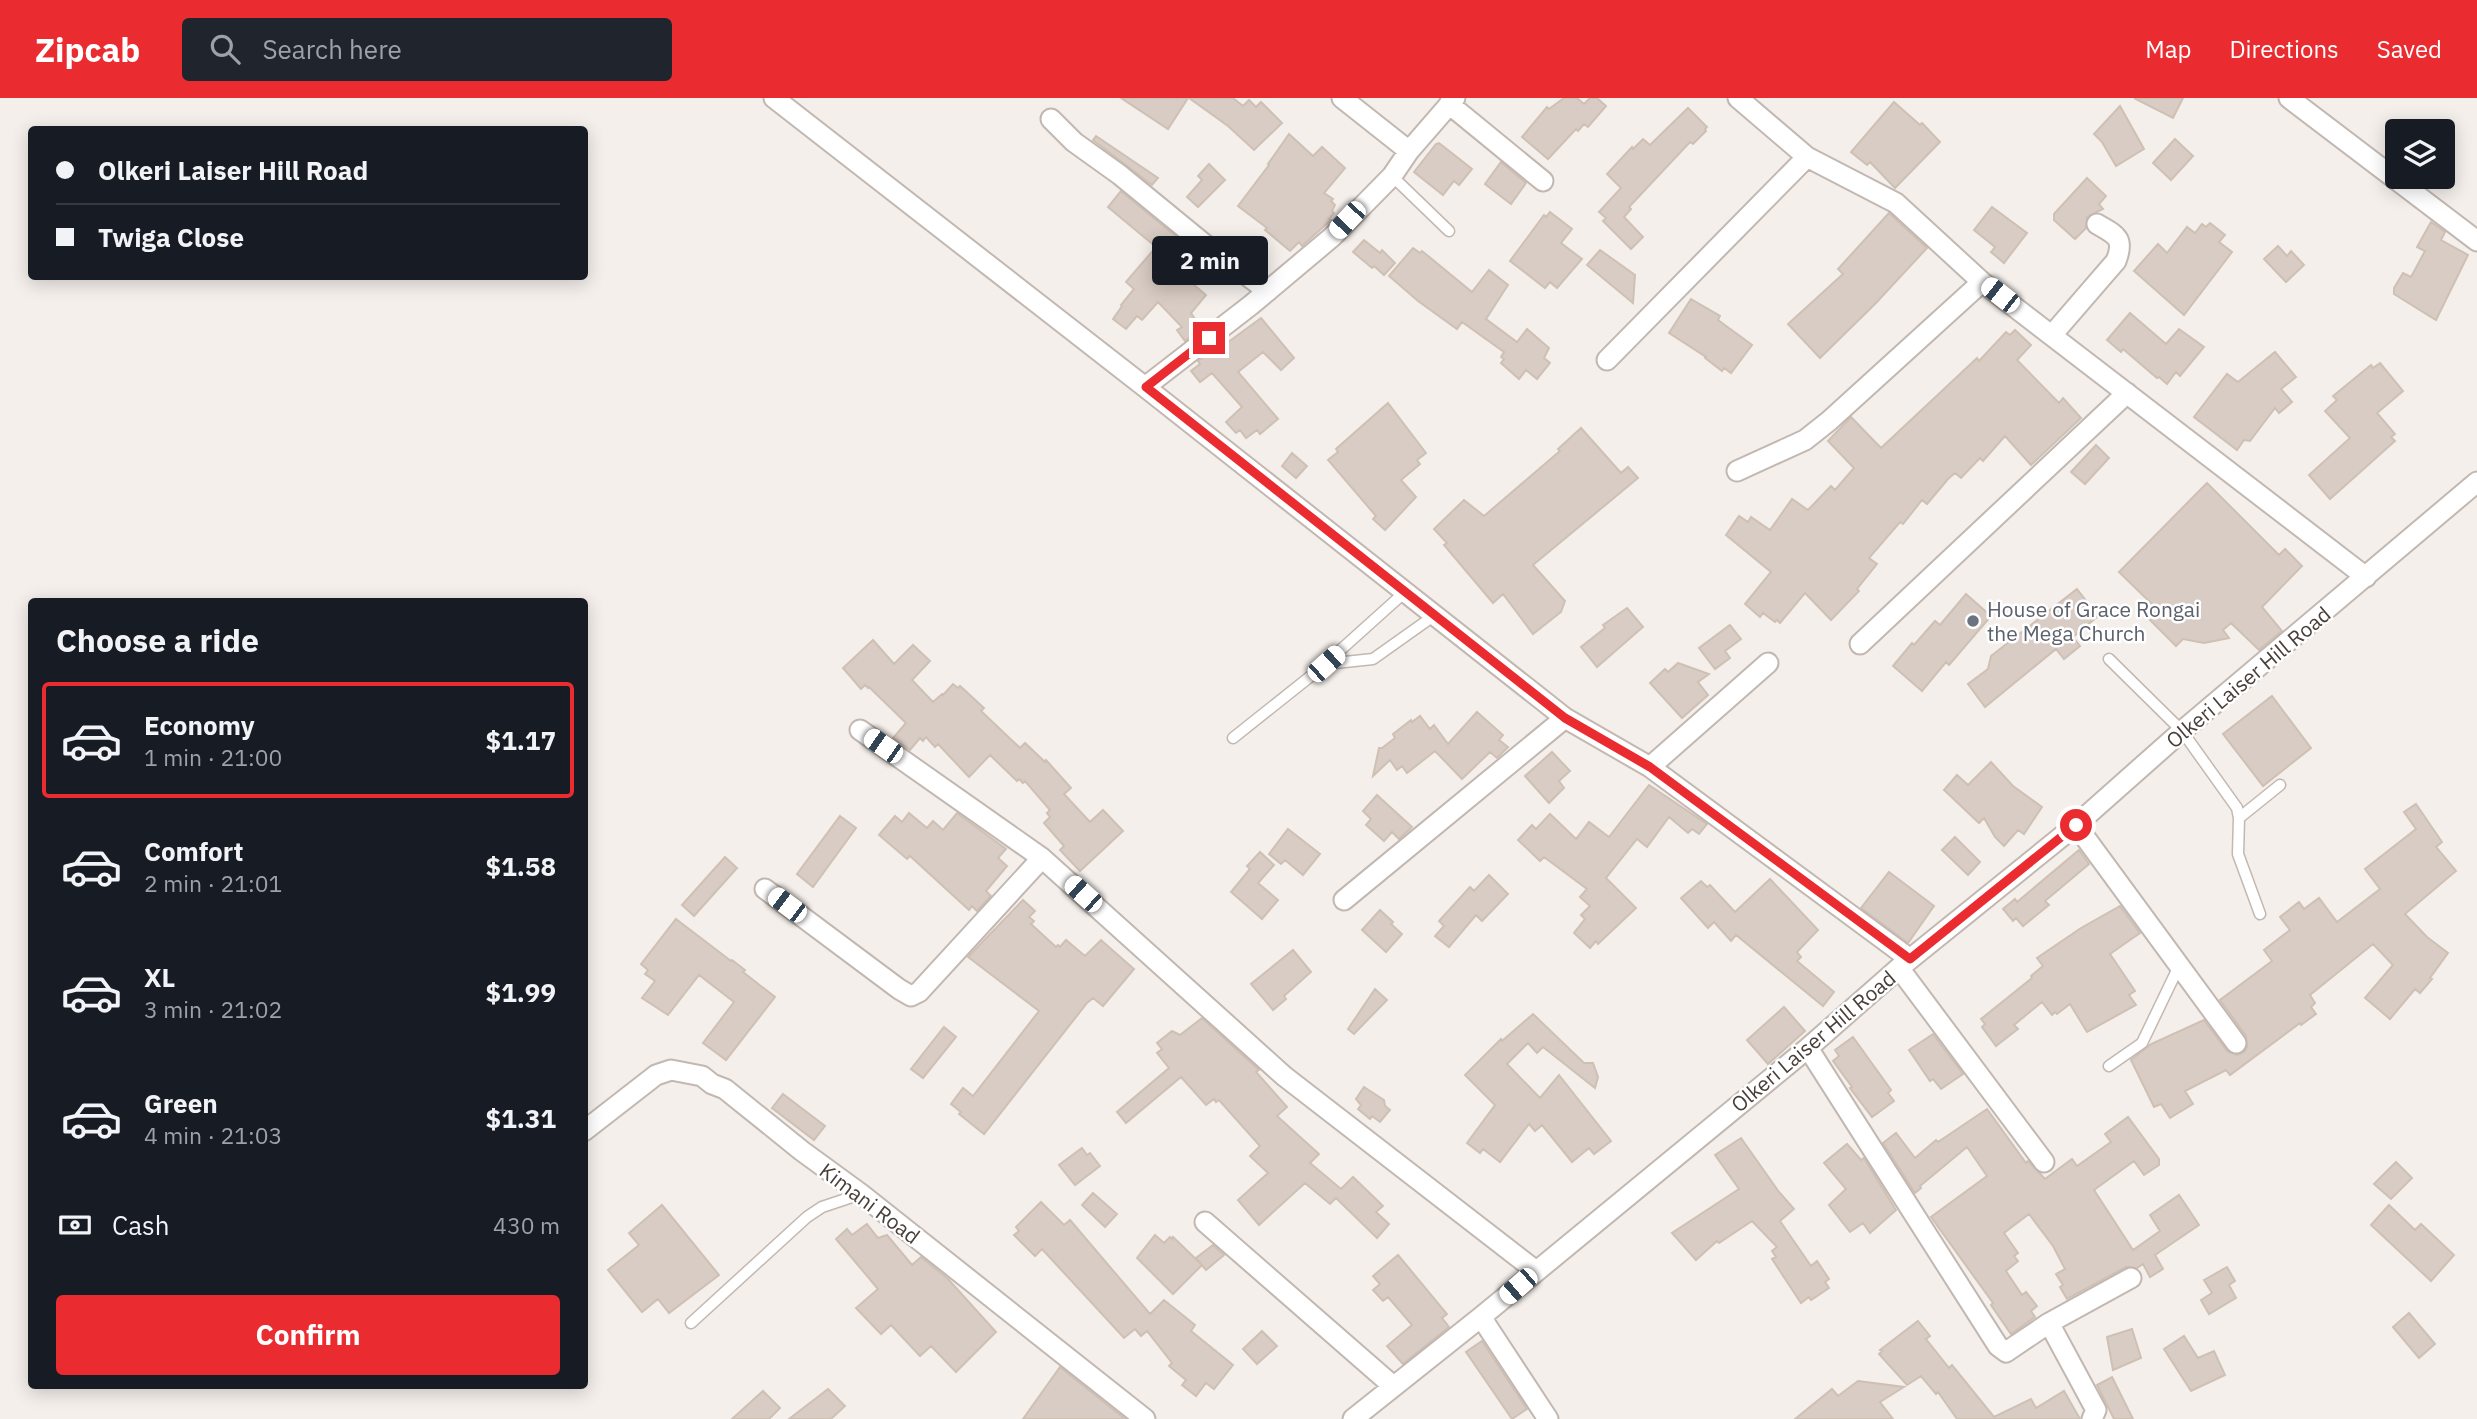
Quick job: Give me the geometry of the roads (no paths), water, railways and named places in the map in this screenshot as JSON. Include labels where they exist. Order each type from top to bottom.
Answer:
[{"type":"street","points":[[774,98],[1565,718],[1650,767],[1904,964],[2043,1162]]},
{"type":"street","points":[[1342,98],[1409,151]]},
{"type":"street","points":[[1738,98],[1807,156],[1896,203],[1982,282],[2366,578]]},
{"type":"street","points":[[2288,98],[2477,242]]},
{"type":"street","points":[[1146,387],[1332,237],[1392,176],[1409,151],[1452,101],[1543,181]]},
{"type":"street","points":[[1051,119],[1074,142],[1268,291]]},
{"type":"street","points":[[1607,360],[1807,156]]},
{"type":"street","points":[[2052,335],[2116,261],[2120,250],[2119,241],[2115,235],[2097,224]]},
{"type":"street","points":[[1737,471],[1805,440],[1982,282]]},
{"type":"street","points":[[1860,644],[2127,393]]},
{"type":"street","name":"Olkeri Laiser Hill Road","points":[[1353,1419],[1481,1317],[1808,1048],[1904,964],[2076,825],[2182,731],[2477,482]]},
{"type":"street","points":[[1650,767],[1768,663]]},
{"type":"street","points":[[1344,900],[1565,718]]},
{"type":"street","points":[[860,730],[1042,858],[1284,1076],[1536,1271]]},
{"type":"street","points":[[2076,825],[2236,1043]]},
{"type":"street","points":[[765,889],[911,996],[919,992],[1042,858]]},
{"type":"street","points":[[1808,1048],[1998,1346],[2006,1352],[2049,1323],[2131,1278]]},
{"type":"street","name":"Kimani Road","points":[[588,1128],[656,1075],[671,1070],[702,1076],[725,1089],[861,1194],[1145,1419]]},
{"type":"street","points":[[1205,1222],[1394,1386]]},
{"type":"street","points":[[1481,1317],[1548,1419]]},
{"type":"street","points":[[2049,1323],[2096,1410],[2092,1419]]},
{"type":"lane","points":[[1392,176],[1448,230]]},
{"type":"lane","points":[[1233,738],[1326,664],[1405,592]]},
{"type":"lane","points":[[1326,664],[1373,659],[1435,615]]},
{"type":"lane","points":[[2109,659],[2182,731],[2231,799],[2239,818],[2238,853],[2260,914]]},
{"type":"lane","points":[[2239,818],[2280,785]]},
{"type":"lane","points":[[2109,1066],[2142,1043],[2179,965]]},
{"type":"lane","points":[[691,1323],[807,1217],[822,1207],[861,1194]]},
{"type":"place","name":"House of Grace Rongai the Mega Church","points":[[1973,621]]}]
